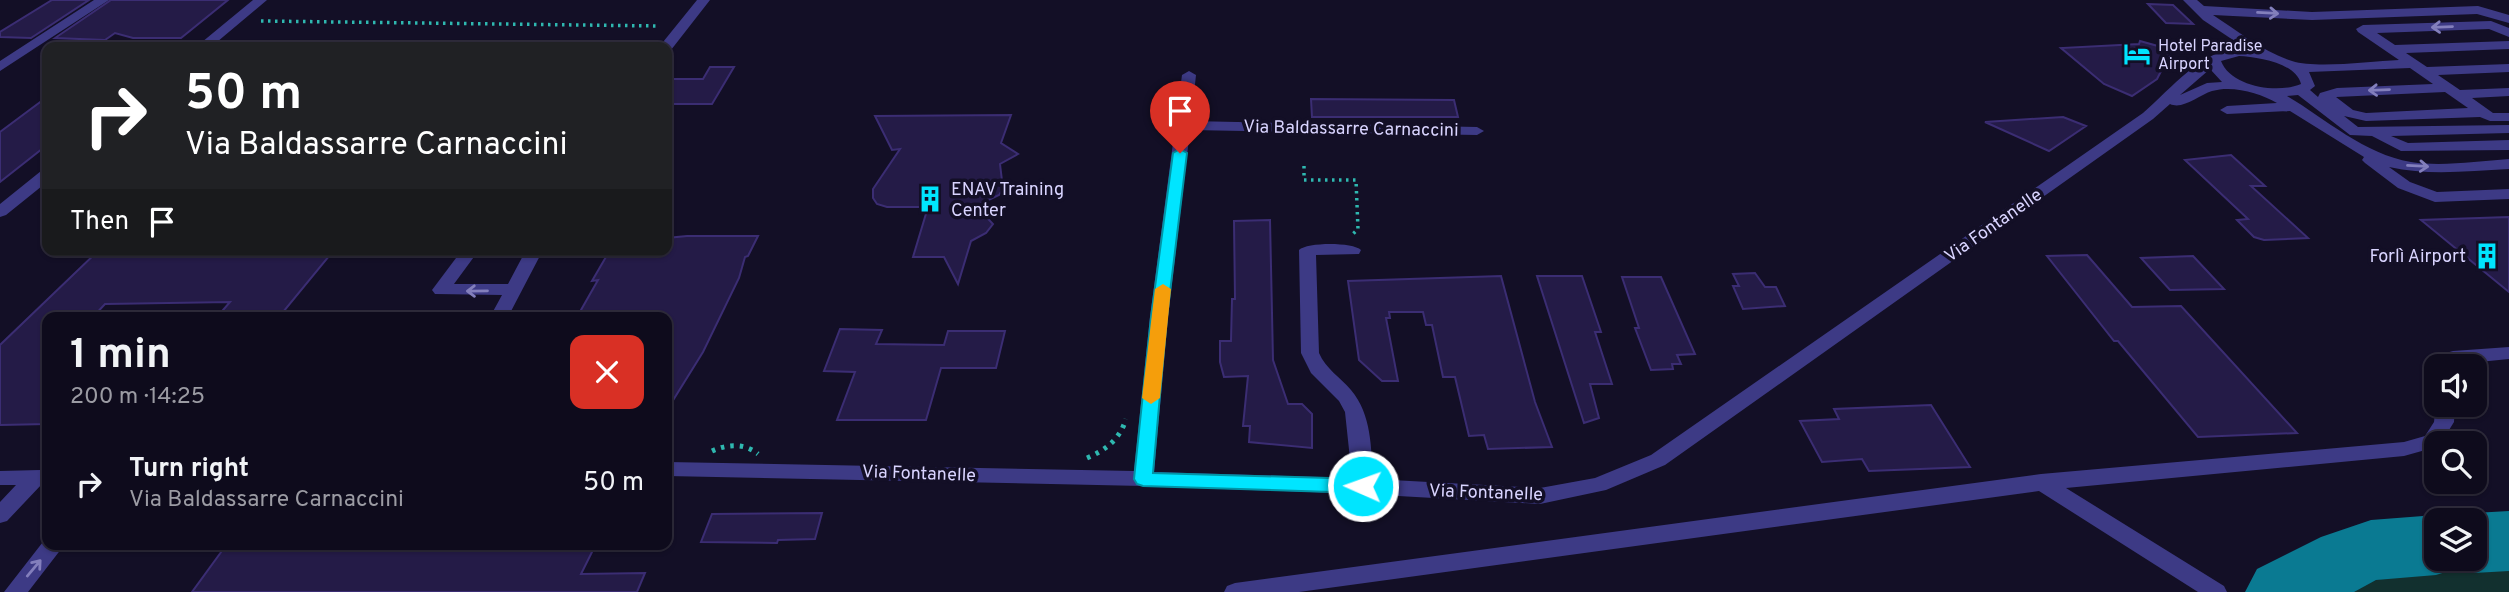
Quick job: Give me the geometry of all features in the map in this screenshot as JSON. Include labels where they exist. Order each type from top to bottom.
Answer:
[{"type":"street","points":[[0,68],[103,0]]},
{"type":"street","points":[[209,42],[261,0]]},
{"type":"street","points":[[670,42],[704,0]]},
{"type":"street","points":[[2189,0],[2204,14],[2268,57],[2290,65],[2310,68],[2509,68]]},
{"type":"street","points":[[2204,14],[2312,16],[2478,10],[2509,19]]},
{"type":"street","points":[[2204,14],[2220,57]]},
{"type":"street","points":[[2509,33],[2491,25],[2363,29],[2490,117],[2509,117]]},
{"type":"street","points":[[2393,49],[2509,45]]},
{"type":"street","points":[[2220,57],[2268,57]]},
{"type":"street","points":[[2220,57],[2214,66],[2220,73],[2248,88],[2299,99],[2356,132],[2509,129]]},
{"type":"street","name":"Via Fontanelle","points":[[672,469],[830,470],[1143,479],[1363,486],[1540,496],[1600,485],[1658,460],[2148,116],[2220,57]]},
{"type":"street","points":[[2227,110],[2299,99],[2308,86],[2308,79],[2290,65]]},
{"type":"street","points":[[1143,479],[1159,317],[1189,75]]},
{"type":"street","name":"Via Fontanelle","points":[[2148,116],[2212,86],[2248,88]]},
{"type":"street","points":[[2483,112],[2366,117],[2348,113],[2326,96],[2337,92],[2509,92]]},
{"type":"street","points":[[2299,99],[2332,134],[2404,185],[2435,197],[2509,194]]},
{"type":"street","name":"Via Baldassarre Carnaccini","points":[[1183,125],[1477,131]]},
{"type":"street","points":[[2372,133],[2406,148],[2509,145]]},
{"type":"street","points":[[2332,134],[2388,160],[2412,167],[2509,164]]},
{"type":"street","points":[[0,212],[42,178]]},
{"type":"street","points":[[1353,250],[1307,250],[1310,352],[1313,364],[1322,376],[1350,401],[1356,412],[1363,486]]},
{"type":"street","points":[[467,256],[442,290],[513,289]]},
{"type":"street","points":[[502,312],[532,256]]},
{"type":"street","points":[[2487,355],[2509,353]]},
{"type":"street","points":[[1235,592],[2041,482],[2404,449],[2432,441],[2444,417]]},
{"type":"street","points":[[0,478],[41,477]]},
{"type":"street","points":[[0,515],[41,477]]},
{"type":"street","points":[[2041,482],[2216,592]]},
{"type":"street","points":[[15,592],[49,550]]},
{"type":"path","points":[[261,20],[682,27]]},
{"type":"path","points":[[1304,166],[1304,180],[1356,180],[1358,229],[1352,233],[1353,250]]},
{"type":"path","points":[[1075,462],[1109,447],[1123,431],[1127,413]]},
{"type":"path","points":[[723,446],[750,448],[769,457]]},
{"type":"green space","points":[[2509,556],[2509,592],[2334,592],[2424,568],[2424,571],[2487,571],[2487,559]]},
{"type":"building","points":[[52,0],[89,0],[31,38],[0,37],[0,32]]},
{"type":"building","points":[[111,0],[228,0],[181,38],[133,38],[115,33],[105,40],[55,38]]},
{"type":"building","points":[[2148,4],[2173,5],[2193,24],[2166,23]]},
{"type":"building","points":[[2140,41],[2172,50],[2157,79],[2132,96],[2104,84],[2061,48],[2139,44]]},
{"type":"building","points":[[710,67],[734,67],[712,104],[672,104],[672,79],[703,79]]},
{"type":"building","points":[[1311,99],[1454,100],[1458,117],[1312,117]]},
{"type":"building","points":[[42,101],[42,149],[0,182],[0,132]]},
{"type":"building","name":"ENAV Training Center","points":[[1011,115],[1001,143],[1018,154],[1000,164],[1003,189],[999,195],[976,206],[993,224],[986,233],[971,241],[958,284],[944,257],[913,257],[928,207],[887,207],[877,204],[873,198],[873,189],[900,149],[892,150],[875,116]]},
{"type":"building","points":[[2063,117],[2086,126],[2049,151],[1985,122]]},
{"type":"building","points":[[2231,155],[2265,186],[2251,186],[2308,238],[2264,240],[2254,237],[2237,220],[2248,219],[2185,160]]},
{"type":"building","name":"Forlì Airport","points":[[2509,217],[2509,292],[2421,220]]},
{"type":"building","points":[[1270,220],[1273,360],[1288,404],[1302,404],[1312,414],[1312,448],[1249,442],[1250,426],[1243,426],[1248,376],[1224,377],[1220,362],[1220,341],[1231,341],[1232,299],[1235,299],[1234,221]]},
{"type":"building","points":[[758,236],[745,257],[739,278],[703,352],[672,402],[672,312],[580,312],[598,280],[592,281],[607,256],[672,256],[672,238]]},
{"type":"building","points":[[2087,255],[2132,307],[2181,306],[2297,433],[2198,437],[2118,341],[2114,341],[2047,256]]},
{"type":"building","points":[[93,256],[329,256],[283,312],[221,312],[230,302],[105,304],[98,312],[42,312],[42,424],[0,425],[0,345]]},
{"type":"building","points":[[2193,256],[2224,289],[2170,290],[2141,258]]},
{"type":"building","points":[[1755,273],[1765,287],[1776,287],[1785,306],[1743,309],[1733,286],[1739,286],[1733,274]]},
{"type":"building","points":[[1501,276],[1535,402],[1552,447],[1488,449],[1484,435],[1469,436],[1455,377],[1443,377],[1432,325],[1426,325],[1423,312],[1389,312],[1390,318],[1386,318],[1398,381],[1382,381],[1359,360],[1348,281]]},
{"type":"building","points":[[1537,276],[1582,276],[1601,332],[1595,332],[1612,384],[1590,384],[1599,418],[1584,423]]},
{"type":"building","points":[[1622,277],[1661,277],[1695,354],[1677,355],[1681,364],[1672,364],[1673,369],[1651,370],[1635,328],[1639,328]]},
{"type":"building","points":[[840,329],[882,330],[876,344],[944,345],[948,331],[1005,331],[996,368],[941,368],[926,420],[837,420],[855,372],[824,371]]},
{"type":"building","points":[[1931,405],[1970,467],[1869,471],[1862,459],[1822,462],[1800,421],[1839,419],[1834,409]]},
{"type":"building","points":[[822,513],[815,539],[778,540],[777,543],[701,542],[712,514]]},
{"type":"building","points":[[223,550],[593,550],[581,574],[645,573],[637,592],[192,592]]},
{"type":"taxiway","points":[[2487,542],[2509,541]]},
{"type":"taxiway","points":[[2285,592],[2349,558],[2371,550],[2424,546]]},
{"type":"slow traffic","points":[[1151,398],[1163,289]]},
{"type":"place","name":"Hotel Paradise Airport","points":[[2137,54]]},
{"type":"place","name":"ENAV Training Center","points":[[930,199]]},
{"type":"place","name":"Forlì Airport","points":[[2487,256]]},
{"type":"route","points":[[1180,153],[1159,317],[1143,479],[1363,486]]}]
